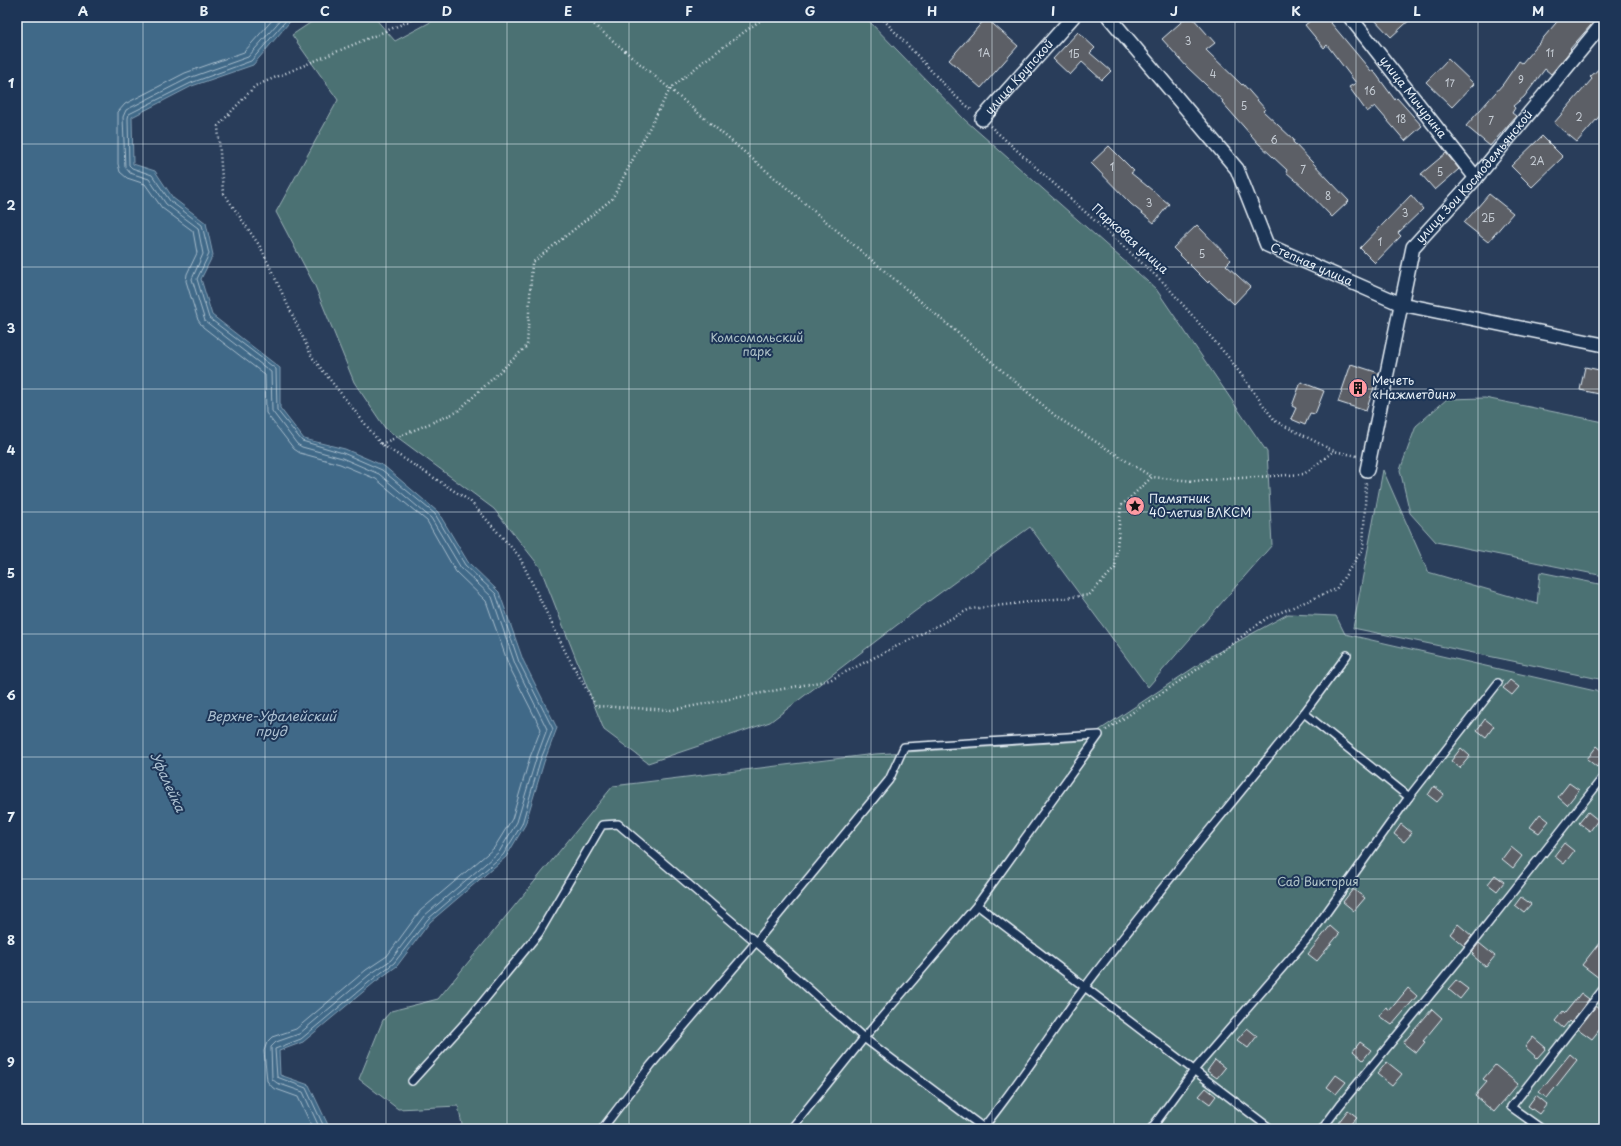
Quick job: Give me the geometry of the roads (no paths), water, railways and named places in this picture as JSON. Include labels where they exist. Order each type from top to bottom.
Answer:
[{"type":"street","name":"улица Крупской","points":[[982,120],[1073,17]]},
{"type":"street","name":"Степная улица","points":[[1109,17],[1237,169],[1267,245],[1401,304],[1604,345]]},
{"type":"street","name":"улица Мичурина","points":[[1350,17],[1476,178]]},
{"type":"street","name":"улица Зои Космодемьянской","points":[[1368,465],[1413,247],[1476,178],[1604,22]]},
{"type":"lane","points":[[412,1081],[472,1015],[539,933],[602,825],[618,824],[756,942],[864,1038],[983,1129],[1030,1068],[1085,988],[1168,881],[1304,714],[1346,655]]},
{"type":"lane","points":[[1151,1129],[1195,1069],[1309,937],[1409,797],[1498,683]]},
{"type":"lane","points":[[1304,714],[1409,797]]},
{"type":"lane","points":[[602,1129],[651,1065],[756,942],[889,780],[904,747],[1099,735],[977,905],[864,1038],[791,1129]]},
{"type":"lane","points":[[1322,1129],[1340,1104],[1471,945],[1604,776]]},
{"type":"lane","points":[[977,905],[1085,988],[1195,1069],[1271,1129]]},
{"type":"lane","points":[[1542,1129],[1511,1107],[1604,988]]},
{"type":"water","name":"Верхне-Уфалейский пруд","points":[[17,17],[294,17],[253,65],[192,86],[132,117],[133,164],[155,171],[173,198],[206,223],[213,255],[201,279],[212,315],[280,368],[280,408],[304,439],[345,449],[384,466],[438,512],[468,562],[499,592],[523,660],[557,728],[544,762],[525,825],[506,857],[430,922],[397,966],[375,982],[303,1042],[279,1051],[280,1075],[309,1085],[330,1129],[17,1129]]},
{"type":"place","name":"Мечеть «Нажметдин»","points":[[1358,388]]},
{"type":"place","name":"Памятник 40-летия ВЛКСМ","points":[[1135,506]]},
{"type":"park label","name":"Комсомольский парк","points":[[757,345]]},
{"type":"park label","name":"Сад Виктория","points":[[1318,882]]},
{"type":"water label","name":"Уфалейка","points":[[168,782]]}]
